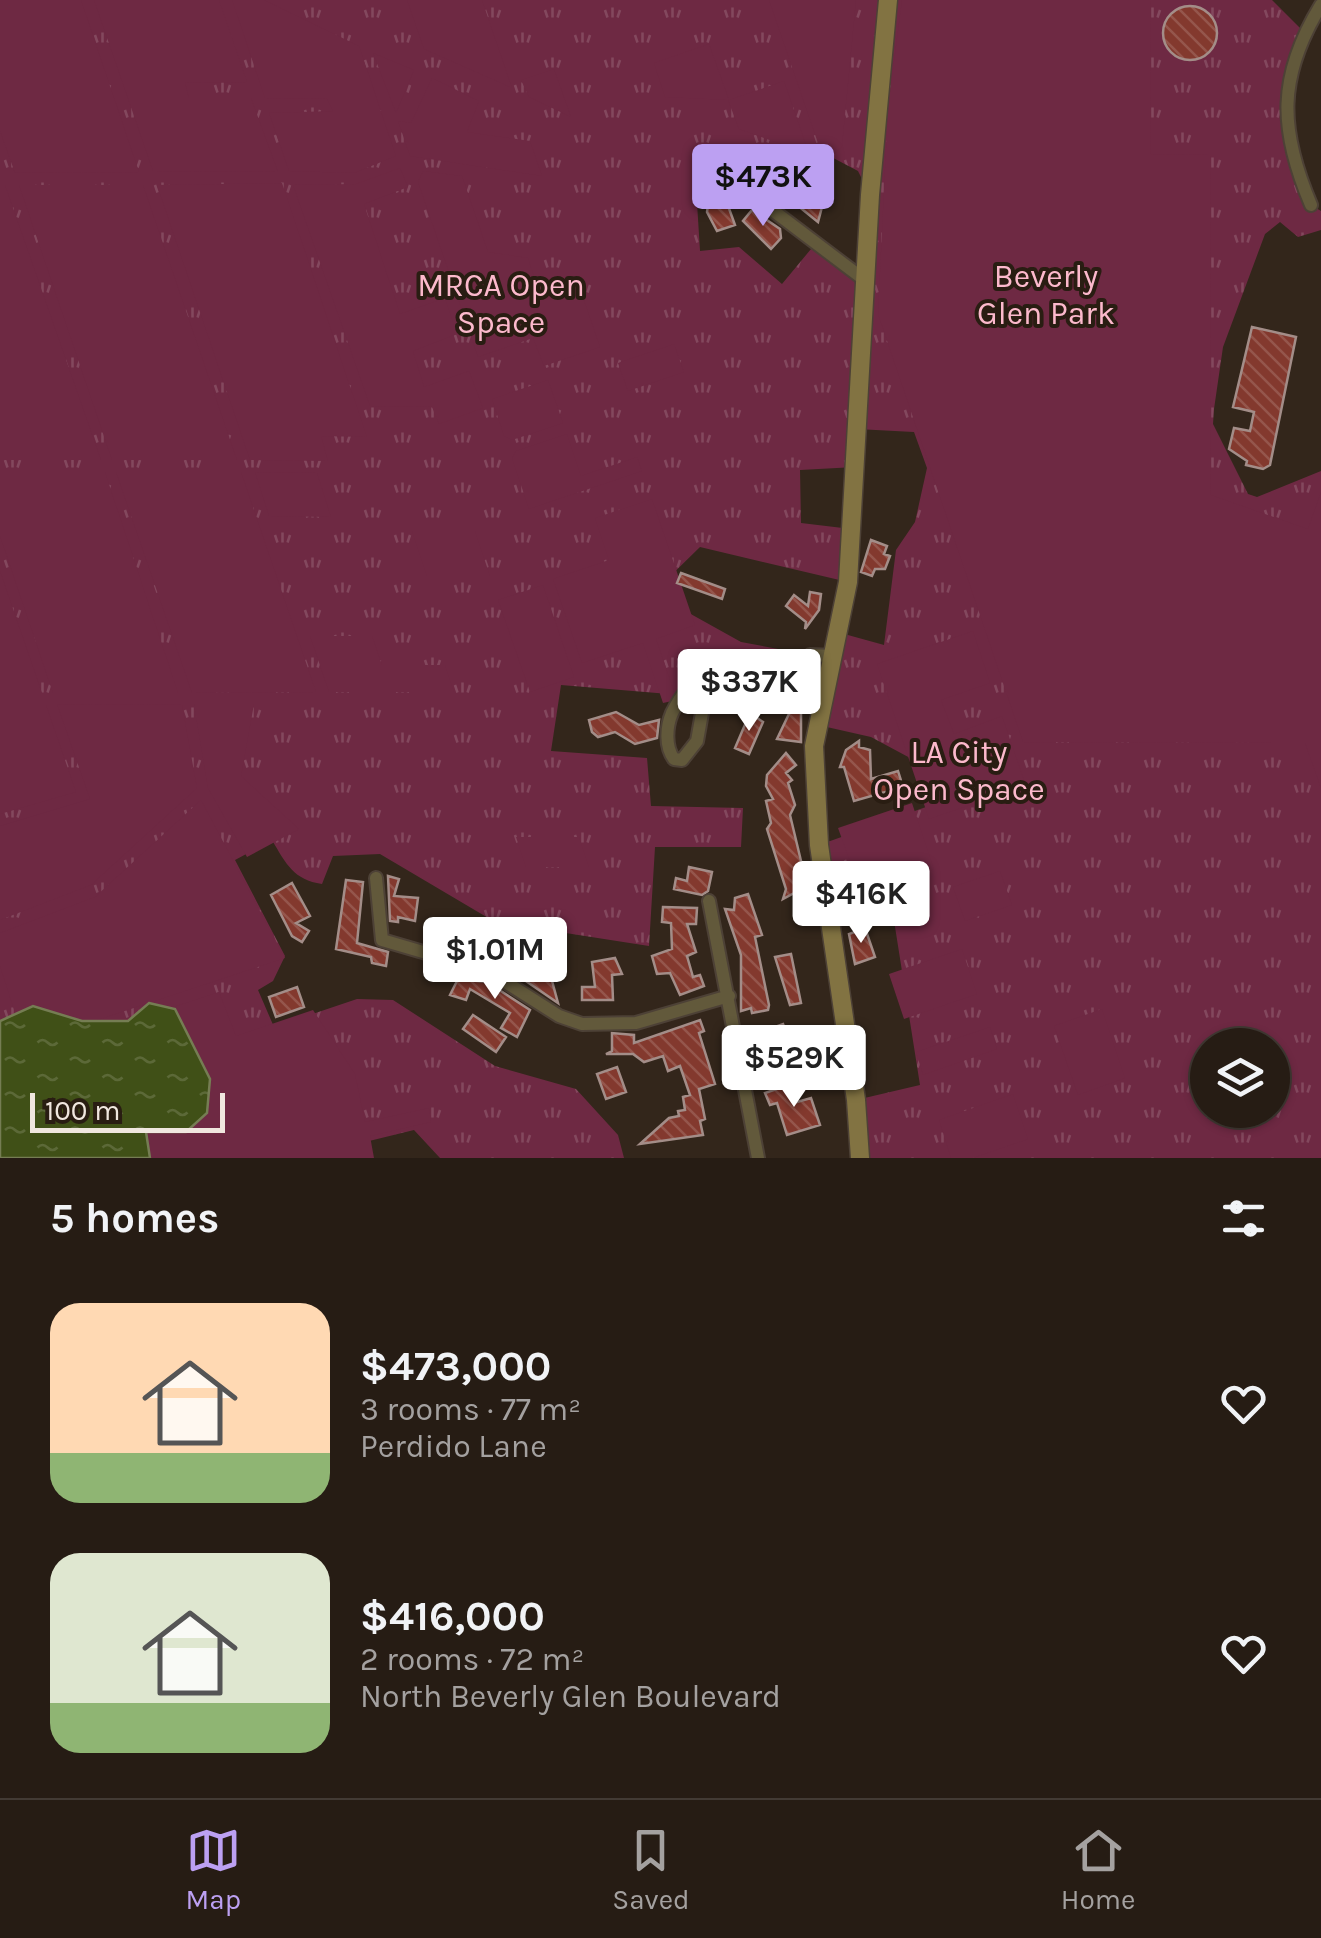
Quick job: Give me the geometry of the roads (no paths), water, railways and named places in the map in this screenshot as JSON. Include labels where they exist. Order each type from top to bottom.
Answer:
[{"type":"main road","points":[[860,1158],[856,1100],[819,845],[814,746],[848,582],[888,0]]},
{"type":"street","points":[[1311,205],[1291,158],[1284,117],[1292,65],[1321,5]]},
{"type":"street","points":[[763,203],[866,281]]},
{"type":"street","points":[[752,682],[705,696],[697,741],[682,760],[674,759],[669,752],[669,720],[681,695],[695,681],[728,676],[781,683],[793,677],[810,655],[832,656]]},
{"type":"street","points":[[376,878],[382,940],[488,972],[560,1016],[582,1024],[636,1023],[729,996]]},
{"type":"street","points":[[709,901],[758,1158]]},
{"type":"water","points":[[149,1003],[175,1009],[210,1079],[207,1113],[186,1132],[146,1132],[150,1158],[0,1158],[0,1021],[33,1006],[82,1021],[128,1021]]},
{"type":"park label","name":"Beverly Glen Park","points":[[1046,294]]},
{"type":"park label","name":"MRCA Open Space","points":[[501,304]]},
{"type":"park label","name":"LA City Open Space","points":[[959,770]]}]
